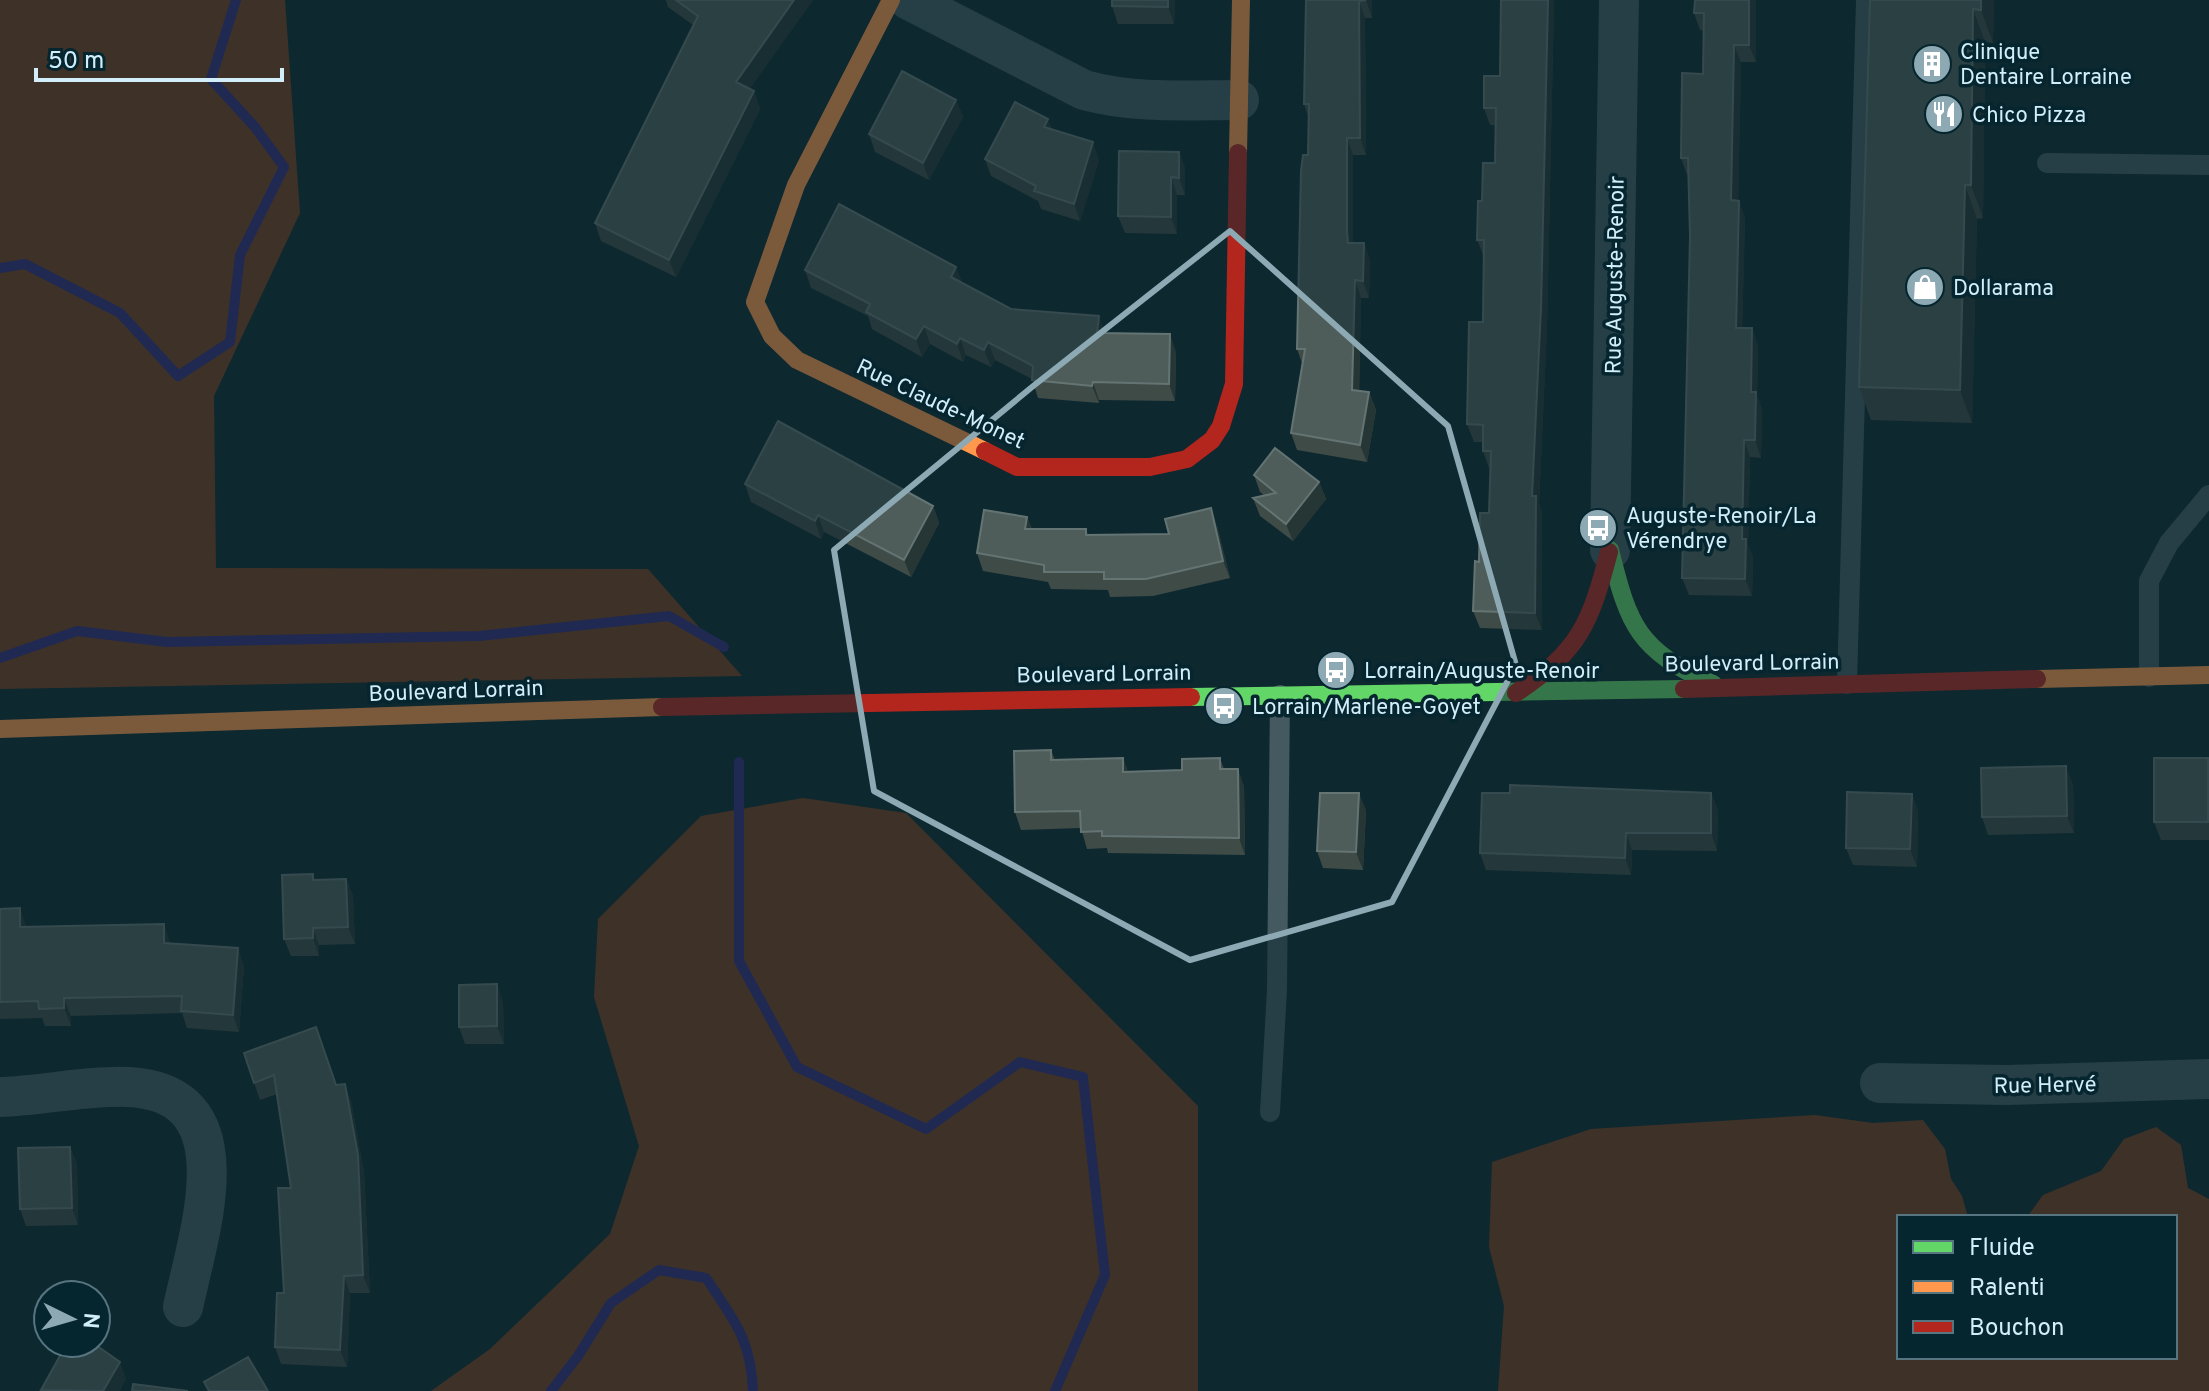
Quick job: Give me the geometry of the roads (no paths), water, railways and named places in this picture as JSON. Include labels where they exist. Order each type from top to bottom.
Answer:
[{"type":"main road","name":"Rue Claude-Monet","points":[[891,0],[826,123],[769,245],[755,302],[772,336],[797,360],[1017,467],[1157,468],[1182,464],[1212,442],[1224,424],[1234,384],[1241,0]]},
{"type":"main road","points":[[1610,550],[1625,611],[1638,636],[1683,672],[1719,687]]},
{"type":"main road","points":[[1516,693],[1549,672],[1574,650],[1595,605],[1610,550]]},
{"type":"main road","name":"Boulevard Lorrain","points":[[0,729],[877,700],[1516,693],[2209,675]]},
{"type":"street","points":[[909,0],[1084,90],[1113,98],[1146,101],[1239,100]]},
{"type":"street","name":"Rue Auguste-Renoir","points":[[1610,550],[1619,0]]},
{"type":"street","name":"Rue Hervé","points":[[1880,1083],[2007,1085],[2209,1079]]},
{"type":"street","points":[[0,1097],[111,1086],[146,1089],[183,1104],[207,1143],[207,1195],[183,1307]]},
{"type":"lane","points":[[1847,684],[1866,0]]},
{"type":"lane","points":[[2047,163],[2209,165]]},
{"type":"lane","points":[[2149,677],[2149,581],[2169,543],[2209,495]]},
{"type":"lane","points":[[1270,1112],[1277,990],[1280,695]]},
{"type":"waterway","points":[[0,268],[25,264],[120,313],[178,376],[230,342],[240,255],[284,167],[255,127],[211,79],[236,0]]},
{"type":"waterway","points":[[0,658],[77,631],[167,642],[479,636],[669,616],[724,647]]},
{"type":"waterway","points":[[739,762],[739,961],[797,1067],[926,1129],[1020,1062],[1083,1077],[1105,1275],[1055,1391]]},
{"type":"waterway","points":[[551,1391],[578,1356],[611,1303],[659,1270],[706,1278],[733,1318],[745,1343],[753,1391]]},
{"type":"place","name":"Clinique Dentaire Lorraine","points":[[1932,64]]},
{"type":"place","name":"Chico Pizza","points":[[1944,114]]},
{"type":"place","name":"Dollarama","points":[[1925,287]]},
{"type":"place","name":"Auguste-Renoir/La Vérendrye","points":[[1598,528]]},
{"type":"place","name":"Lorrain/Auguste-Renoir","points":[[1336,670]]},
{"type":"place","name":"Lorrain/Marlene-Goyet","points":[[1224,706]]}]
